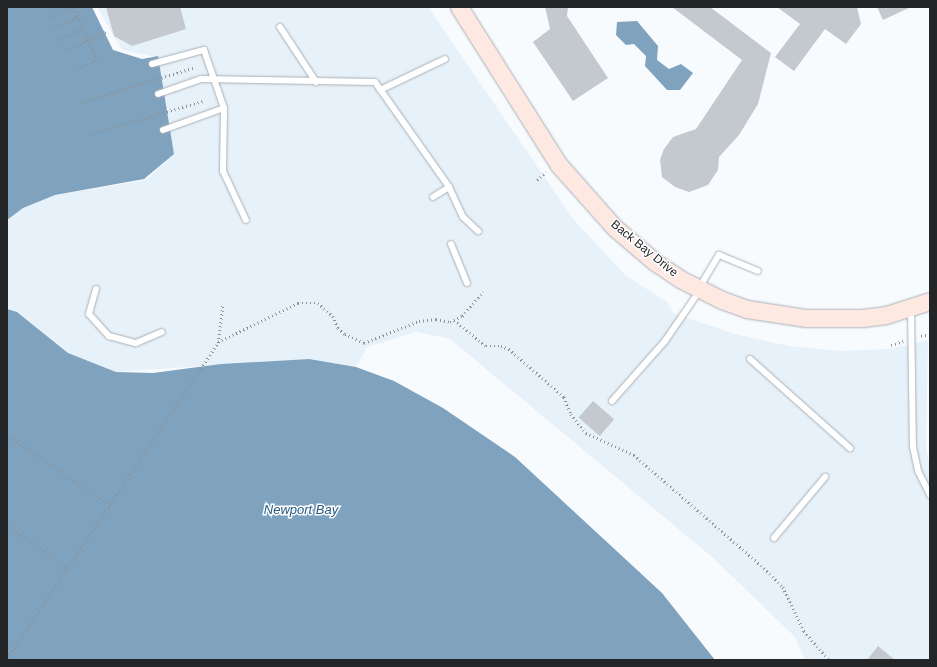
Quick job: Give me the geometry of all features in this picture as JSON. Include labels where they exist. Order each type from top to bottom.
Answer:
[{"type":"street","name":"Back Bay Drive","points":[[459,7],[543,144],[578,189],[615,228],[655,262],[699,290],[747,309],[806,318],[862,318],[911,307],[930,301]]},
{"type":"lane","points":[[280,27],[316,82]]},
{"type":"lane","points":[[152,64],[204,50],[224,108],[223,171],[246,220]]},
{"type":"lane","points":[[380,90],[445,60]]},
{"type":"lane","points":[[158,94],[201,79],[375,82],[449,187],[463,217],[478,231]]},
{"type":"lane","points":[[163,130],[224,108]]},
{"type":"lane","points":[[433,197],[449,187]]},
{"type":"lane","points":[[451,244],[467,283]]},
{"type":"lane","points":[[612,401],[665,341],[699,290],[719,255],[758,271]]},
{"type":"lane","points":[[96,289],[89,314],[109,336],[136,343],[162,332]]},
{"type":"lane","points":[[911,307],[913,447],[918,471],[930,495]]},
{"type":"lane","points":[[750,359],[850,448]]},
{"type":"lane","points":[[774,538],[825,477]]},
{"type":"path","points":[[49,17],[72,7],[89,40],[97,60],[72,71]]},
{"type":"path","points":[[54,28],[78,17]]},
{"type":"path","points":[[58,40],[83,28]]},
{"type":"path","points":[[65,51],[108,31]]},
{"type":"path","points":[[81,102],[193,68]]},
{"type":"path","points":[[90,134],[203,101]]},
{"type":"path","points":[[218,343],[298,303],[318,303],[333,316],[338,328],[345,334],[364,343],[419,321],[454,320],[462,316],[483,292]]},
{"type":"path","points":[[7,658],[218,343],[223,305]]},
{"type":"path","points":[[454,320],[486,346],[501,346],[509,349],[564,397],[571,414],[586,433],[634,455],[764,568],[783,587],[804,631],[828,660]]},
{"type":"path","points":[[7,435],[110,505]]},
{"type":"path","points":[[7,525],[68,568]]},
{"type":"shaded area","points":[[97,7],[428,7],[574,220],[625,275],[667,302],[673,313],[735,334],[789,346],[840,351],[889,349],[928,340],[926,449],[930,466],[930,660],[805,660],[795,637],[712,557],[450,339],[416,332],[367,347],[356,367],[309,359],[116,372],[68,353],[18,312],[7,309],[7,220],[23,208],[55,195],[146,180],[174,154],[156,57],[122,50]]},
{"type":"water","points":[[7,7],[92,7],[113,50],[142,59],[158,56],[174,154],[144,179],[55,195],[23,208],[7,220]]},
{"type":"water","points":[[637,21],[658,46],[657,60],[669,69],[681,64],[693,73],[680,90],[667,90],[645,66],[646,56],[634,44],[626,45],[616,35],[617,22]]},
{"type":"water","name":"Newport Bay","points":[[7,309],[17,312],[68,353],[116,372],[153,373],[221,364],[309,359],[356,367],[394,381],[443,408],[515,457],[662,593],[715,660],[7,660]]},
{"type":"building","points":[[106,7],[180,7],[186,29],[132,46],[114,36]]},
{"type":"building","points":[[545,7],[568,7],[567,16],[608,78],[573,101],[533,42],[550,29]]},
{"type":"building","points":[[672,7],[710,7],[771,53],[758,104],[739,135],[719,157],[718,170],[708,185],[689,192],[675,187],[662,177],[660,160],[664,149],[673,137],[696,129],[742,60]]},
{"type":"building","points":[[777,7],[857,7],[861,24],[846,44],[825,29],[794,71],[775,57],[800,24]]},
{"type":"building","points":[[877,7],[911,7],[883,20]]},
{"type":"building","points":[[593,401],[614,419],[600,436],[579,418]]},
{"type":"building","points":[[878,646],[895,660],[867,660]]}]
